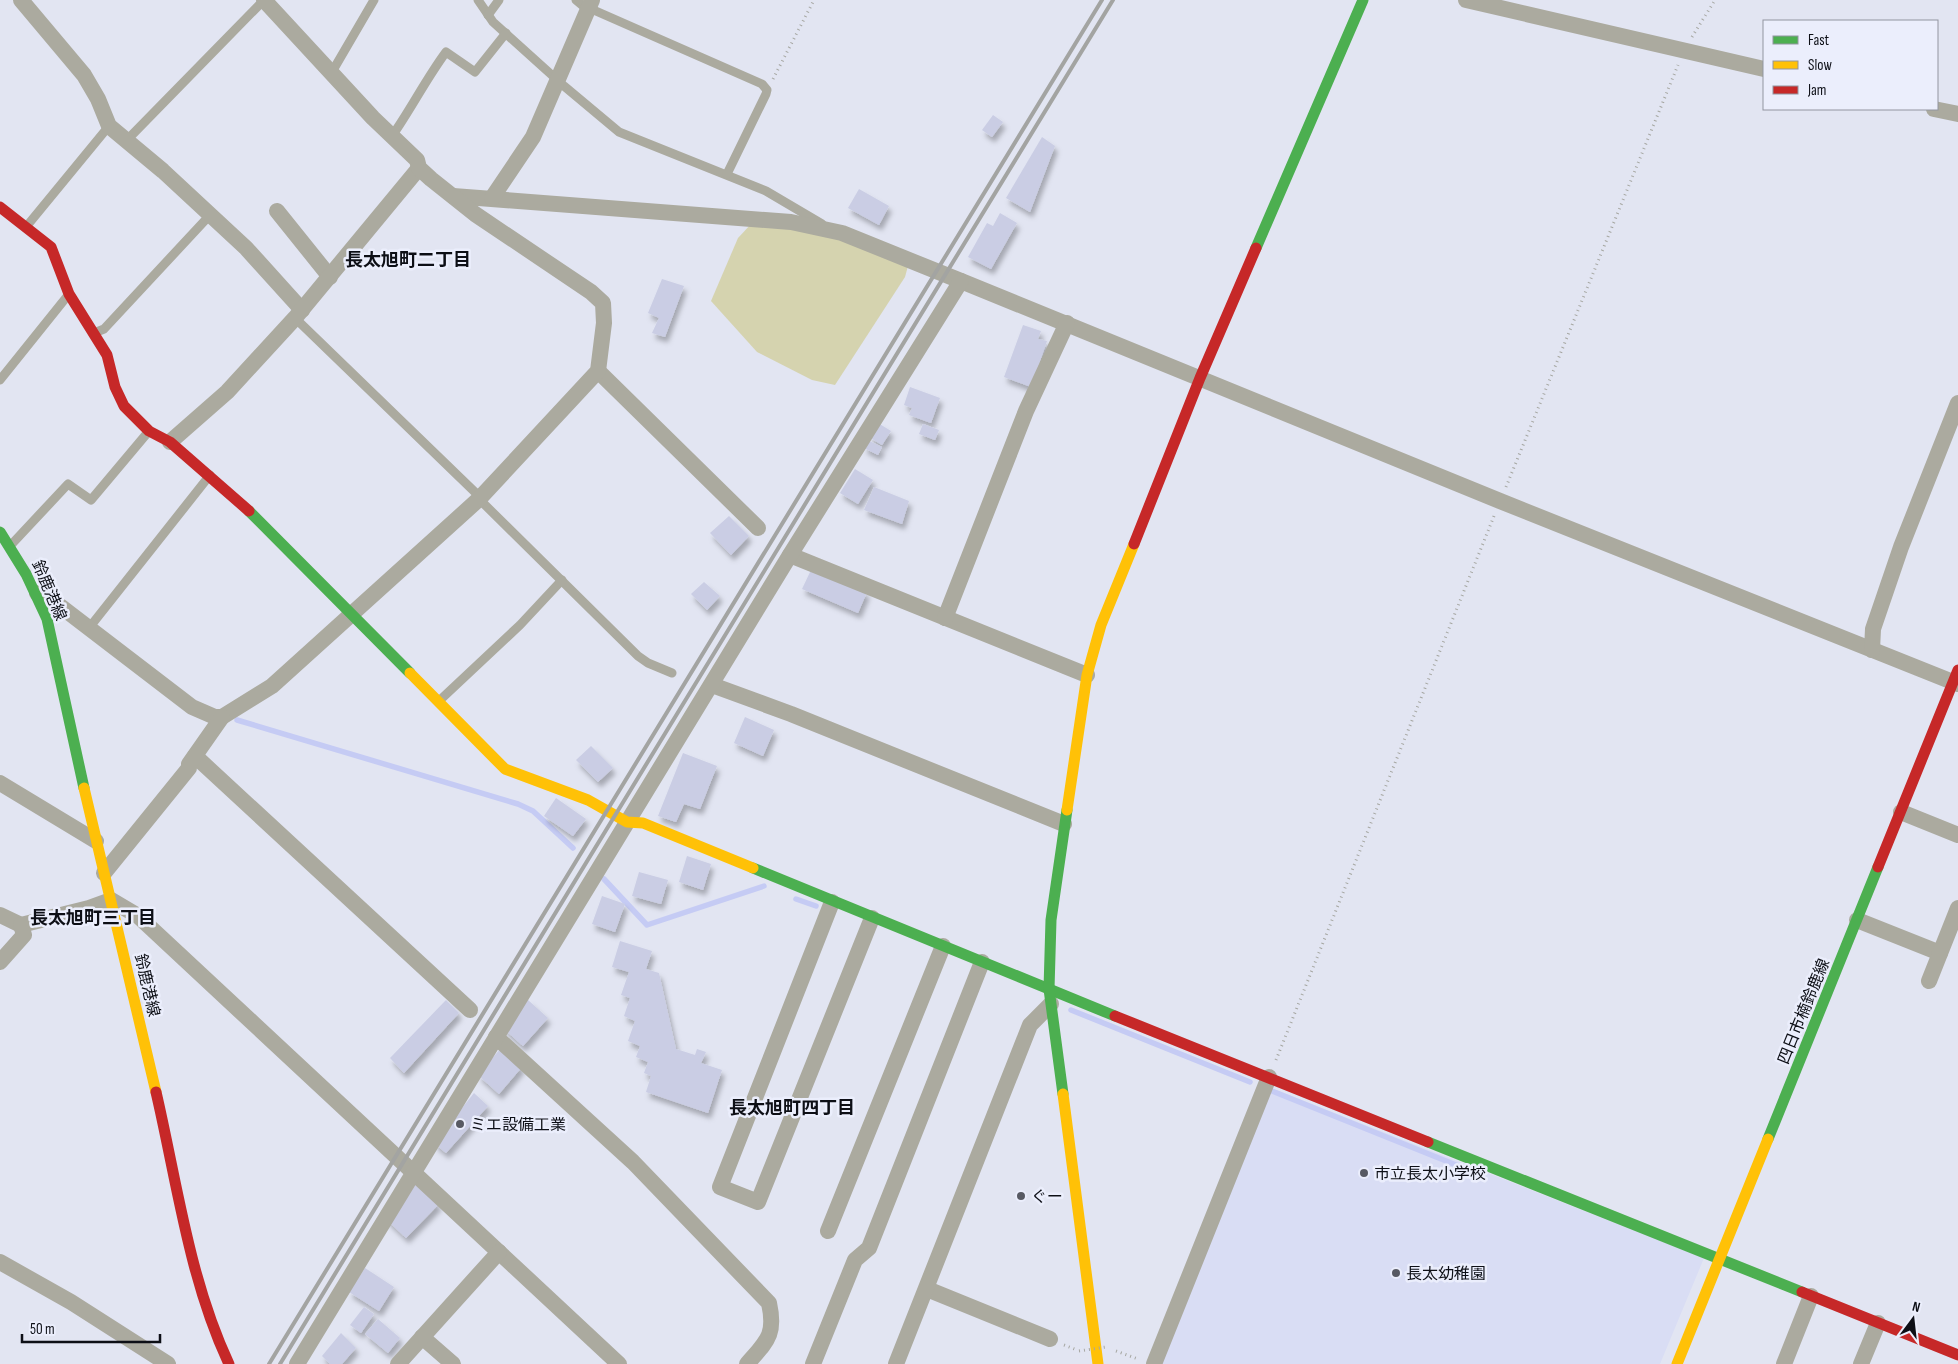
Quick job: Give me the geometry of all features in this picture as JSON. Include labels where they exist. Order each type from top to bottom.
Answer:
[{"type":"street","points":[[21,0],[84,75],[110,126],[246,248],[299,314]]},
{"type":"street","points":[[104,873],[189,768],[189,764],[222,717],[272,686],[480,498],[598,371],[604,323],[603,302],[591,292],[507,237],[419,168],[417,160],[264,0]]},
{"type":"street","points":[[1098,1364],[1050,996],[1051,920],[1087,675],[1102,625],[1200,378],[1363,0]]},
{"type":"street","points":[[1466,0],[1763,69]]},
{"type":"street","points":[[492,198],[533,137],[559,79],[586,4]]},
{"type":"street","points":[[1938,110],[1958,114]]},
{"type":"street","points":[[170,442],[227,392],[299,314],[419,168]]},
{"type":"street","points":[[453,196],[790,222],[832,230],[1067,323],[1500,502],[1872,650],[1957,679]]},
{"type":"street","points":[[0,207],[51,247],[69,294],[107,355],[115,387],[124,406],[150,431],[170,442],[210,475],[272,533],[351,616],[439,701],[505,769],[588,800],[627,822],[643,823],[832,902],[908,932],[910,931],[982,962],[1050,996],[1269,1077],[1878,1323],[1953,1358]]},
{"type":"street","points":[[277,211],[330,277]]},
{"type":"street","points":[[304,1361],[496,1037],[790,555],[961,280]]},
{"type":"street","points":[[945,618],[1026,411],[1067,323]]},
{"type":"street","points":[[598,371],[758,528]]},
{"type":"street","points":[[1872,650],[1873,629],[1901,547],[1958,403]]},
{"type":"street","name":"鈴鹿港線","points":[[0,532],[37,593],[47,619],[96,841],[161,1114],[164,1142],[187,1230],[190,1250],[203,1295],[229,1364]]},
{"type":"street","points":[[790,555],[1087,675]]},
{"type":"street","points":[[37,593],[52,599],[192,707],[215,717],[222,717]]},
{"type":"street","name":"四日市楠鈴鹿線","points":[[1678,1364],[1857,920],[1957,679]]},
{"type":"street","points":[[712,685],[791,714],[1064,824]]},
{"type":"street","points":[[195,756],[470,1010]]},
{"type":"street","points":[[0,783],[96,841]]},
{"type":"street","points":[[1901,812],[1958,835]]},
{"type":"street","points":[[0,915],[12,923],[20,925],[89,908],[111,900],[138,916],[619,1364]]},
{"type":"street","points":[[832,902],[720,1187],[758,1202],[872,918]]},
{"type":"street","points":[[1929,981],[1958,908]]},
{"type":"street","points":[[1857,920],[1940,953]]},
{"type":"street","points":[[0,962],[24,935],[20,925]]},
{"type":"street","points":[[828,1231],[943,946]]},
{"type":"street","points":[[813,1364],[854,1260],[869,1248],[982,962]]},
{"type":"street","points":[[896,1364],[1030,1025],[1050,996]]},
{"type":"street","points":[[496,1037],[632,1162],[769,1303],[772,1329],[769,1339],[746,1364]]},
{"type":"street","points":[[1146,1362],[1269,1077]]},
{"type":"street","points":[[398,1364],[499,1252]]},
{"type":"street","points":[[0,1262],[71,1302],[168,1364]]},
{"type":"street","points":[[927,1289],[1050,1339]]},
{"type":"street","points":[[1784,1364],[1811,1296]]},
{"type":"street","points":[[1861,1364],[1878,1323]]},
{"type":"street","points":[[422,1337],[453,1364]]},
{"type":"lane","points":[[127,140],[264,0]]},
{"type":"lane","points":[[332,72],[374,0]]},
{"type":"lane","points":[[478,0],[488,15],[506,33],[559,79],[564,86],[620,132],[766,191],[832,230]]},
{"type":"lane","points":[[488,15],[499,0]]},
{"type":"lane","points":[[586,4],[757,80],[767,90],[727,174]]},
{"type":"lane","points":[[392,136],[446,52],[476,72],[506,33]]},
{"type":"lane","points":[[26,227],[110,126]]},
{"type":"lane","points":[[94,334],[104,329],[210,215]]},
{"type":"lane","points":[[0,380],[69,294]]},
{"type":"lane","points":[[299,314],[638,656],[648,663],[672,673]]},
{"type":"lane","points":[[10,546],[68,484],[91,500],[150,431]]},
{"type":"lane","points":[[89,628],[210,475]]},
{"type":"lane","points":[[439,701],[520,625],[562,580]]},
{"type":"path","points":[[767,90],[814,0]]},
{"type":"path","points":[[1269,1077],[1683,50],[1714,0]]},
{"type":"path","points":[[1079,1351],[1106,1347],[1146,1362]]},
{"type":"shaded area","points":[[752,223],[824,232],[908,266],[905,277],[835,385],[812,380],[757,352],[711,301],[738,238]]},
{"type":"shaded area","name":"市立長太小学校","points":[[1271,1088],[1704,1258],[1660,1364],[1161,1364]]},
{"type":"building","points":[[993,115],[1003,122],[992,137],[982,130]]},
{"type":"building","points":[[1042,137],[1055,146],[1030,212],[1006,198]]},
{"type":"building","points":[[859,189],[889,206],[879,225],[848,208]]},
{"type":"building","points":[[1000,213],[1017,223],[991,269],[968,257],[987,223],[993,226]]},
{"type":"building","points":[[662,279],[684,286],[665,337],[652,333],[659,318],[648,313]]},
{"type":"building","points":[[1023,325],[1041,331],[1038,339],[1047,341],[1031,387],[1004,377]]},
{"type":"building","points":[[910,387],[940,398],[931,423],[909,415],[912,408],[904,405]]},
{"type":"building","points":[[878,423],[891,431],[882,445],[869,437]]},
{"type":"building","points":[[923,424],[939,430],[935,440],[919,434]]},
{"type":"building","points":[[867,440],[882,447],[878,455],[864,448]]},
{"type":"building","points":[[855,469],[873,480],[858,504],[840,493]]},
{"type":"building","points":[[874,487],[909,501],[902,524],[864,510]]},
{"type":"building","points":[[729,516],[749,536],[731,555],[710,533]]},
{"type":"building","points":[[811,570],[867,592],[858,613],[802,589]]},
{"type":"building","points":[[704,582],[720,596],[707,610],[691,594]]},
{"type":"building","points":[[745,717],[774,730],[763,756],[734,743]]},
{"type":"building","points":[[591,746],[613,768],[598,782],[576,760]]},
{"type":"building","points":[[683,753],[717,766],[700,809],[684,804],[676,822],[658,816]]},
{"type":"building","points":[[556,798],[586,819],[573,836],[544,816]]},
{"type":"building","points":[[687,856],[711,864],[703,890],[679,882]]},
{"type":"building","points":[[639,872],[668,880],[661,904],[632,896]]},
{"type":"building","points":[[602,896],[625,904],[615,932],[592,924]]},
{"type":"building","points":[[620,941],[652,951],[646,969],[659,973],[676,1049],[695,1055],[697,1049],[706,1052],[701,1063],[722,1070],[708,1113],[646,1092],[651,1076],[644,1073],[648,1062],[636,1057],[640,1046],[628,1041],[635,1021],[624,1016],[630,998],[621,995],[629,972],[612,967]]},
{"type":"building","points":[[446,1000],[459,1013],[404,1073],[390,1058]]},
{"type":"building","points":[[528,1000],[548,1018],[523,1046],[503,1028]]},
{"type":"building","points":[[501,1048],[522,1067],[499,1094],[478,1075]]},
{"type":"building","name":"ミエ設備工業","points":[[474,1093],[488,1106],[446,1153],[434,1143]]},
{"type":"building","points":[[413,1182],[439,1204],[406,1238],[386,1219]]},
{"type":"building","points":[[365,1268],[394,1287],[379,1311],[349,1292]]},
{"type":"building","points":[[364,1307],[374,1314],[361,1333],[350,1325]]},
{"type":"building","points":[[378,1319],[400,1338],[388,1353],[365,1334]]},
{"type":"building","points":[[341,1333],[356,1348],[342,1364],[330,1364],[322,1356]]},
{"type":"waterway","points":[[237,720],[518,804],[533,811],[573,848]]},
{"type":"waterway","points":[[604,879],[647,925],[764,886]]},
{"type":"waterway","points":[[796,899],[816,906]]},
{"type":"waterway","points":[[1071,1010],[1250,1082]]},
{"type":"waterway","points":[[1272,1091],[1461,1167]]},
{"type":"railway","points":[[269,1364],[1102,0]]},
{"type":"railway","points":[[280,1364],[1113,0]]},
{"type":"traffic: fast","points":[[1256,248],[1363,0]]},
{"type":"traffic: fast","points":[[249,511],[410,673]]},
{"type":"traffic: fast","points":[[0,532],[26,574],[47,619],[84,788]]},
{"type":"traffic: fast","points":[[1063,1094],[1049,989],[1051,920],[1067,810]]},
{"type":"traffic: fast","points":[[1768,1139],[1878,867]]},
{"type":"traffic: fast","points":[[753,868],[1115,1016]]},
{"type":"traffic: fast","points":[[1428,1142],[1802,1292]]},
{"type":"traffic: slow","points":[[1067,810],[1087,675],[1101,625],[1134,544]]},
{"type":"traffic: slow","points":[[410,673],[505,769],[588,800],[627,822],[643,823],[753,868]]},
{"type":"traffic: slow","points":[[84,788],[156,1092]]},
{"type":"traffic: slow","points":[[1063,1094],[1098,1364]]},
{"type":"traffic: slow","points":[[1677,1364],[1768,1139]]},
{"type":"traffic: jam","points":[[0,207],[51,247],[69,294],[107,355],[115,387],[124,406],[149,431],[170,442],[249,511]]},
{"type":"traffic: jam","points":[[1134,544],[1200,378],[1256,248]]},
{"type":"traffic: jam","points":[[1878,867],[1958,670]]},
{"type":"traffic: jam","points":[[1115,1016],[1428,1142]]},
{"type":"traffic: jam","points":[[156,1092],[194,1264],[215,1332],[229,1364]]},
{"type":"traffic: jam","points":[[1802,1292],[1958,1355]]},
{"type":"place","name":"ミエ設備工業","points":[[460,1124]]},
{"type":"place","name":"市立長太小学校","points":[[1364,1173]]},
{"type":"place","name":"ぐー","points":[[1021,1196]]},
{"type":"place","name":"長太幼稚園","points":[[1396,1273]]},
{"type":"district","name":"長太旭町二丁目","points":[[408,260]]},
{"type":"district","name":"長太旭町三丁目","points":[[93,918]]},
{"type":"district","name":"長太旭町四丁目","points":[[792,1108]]}]
